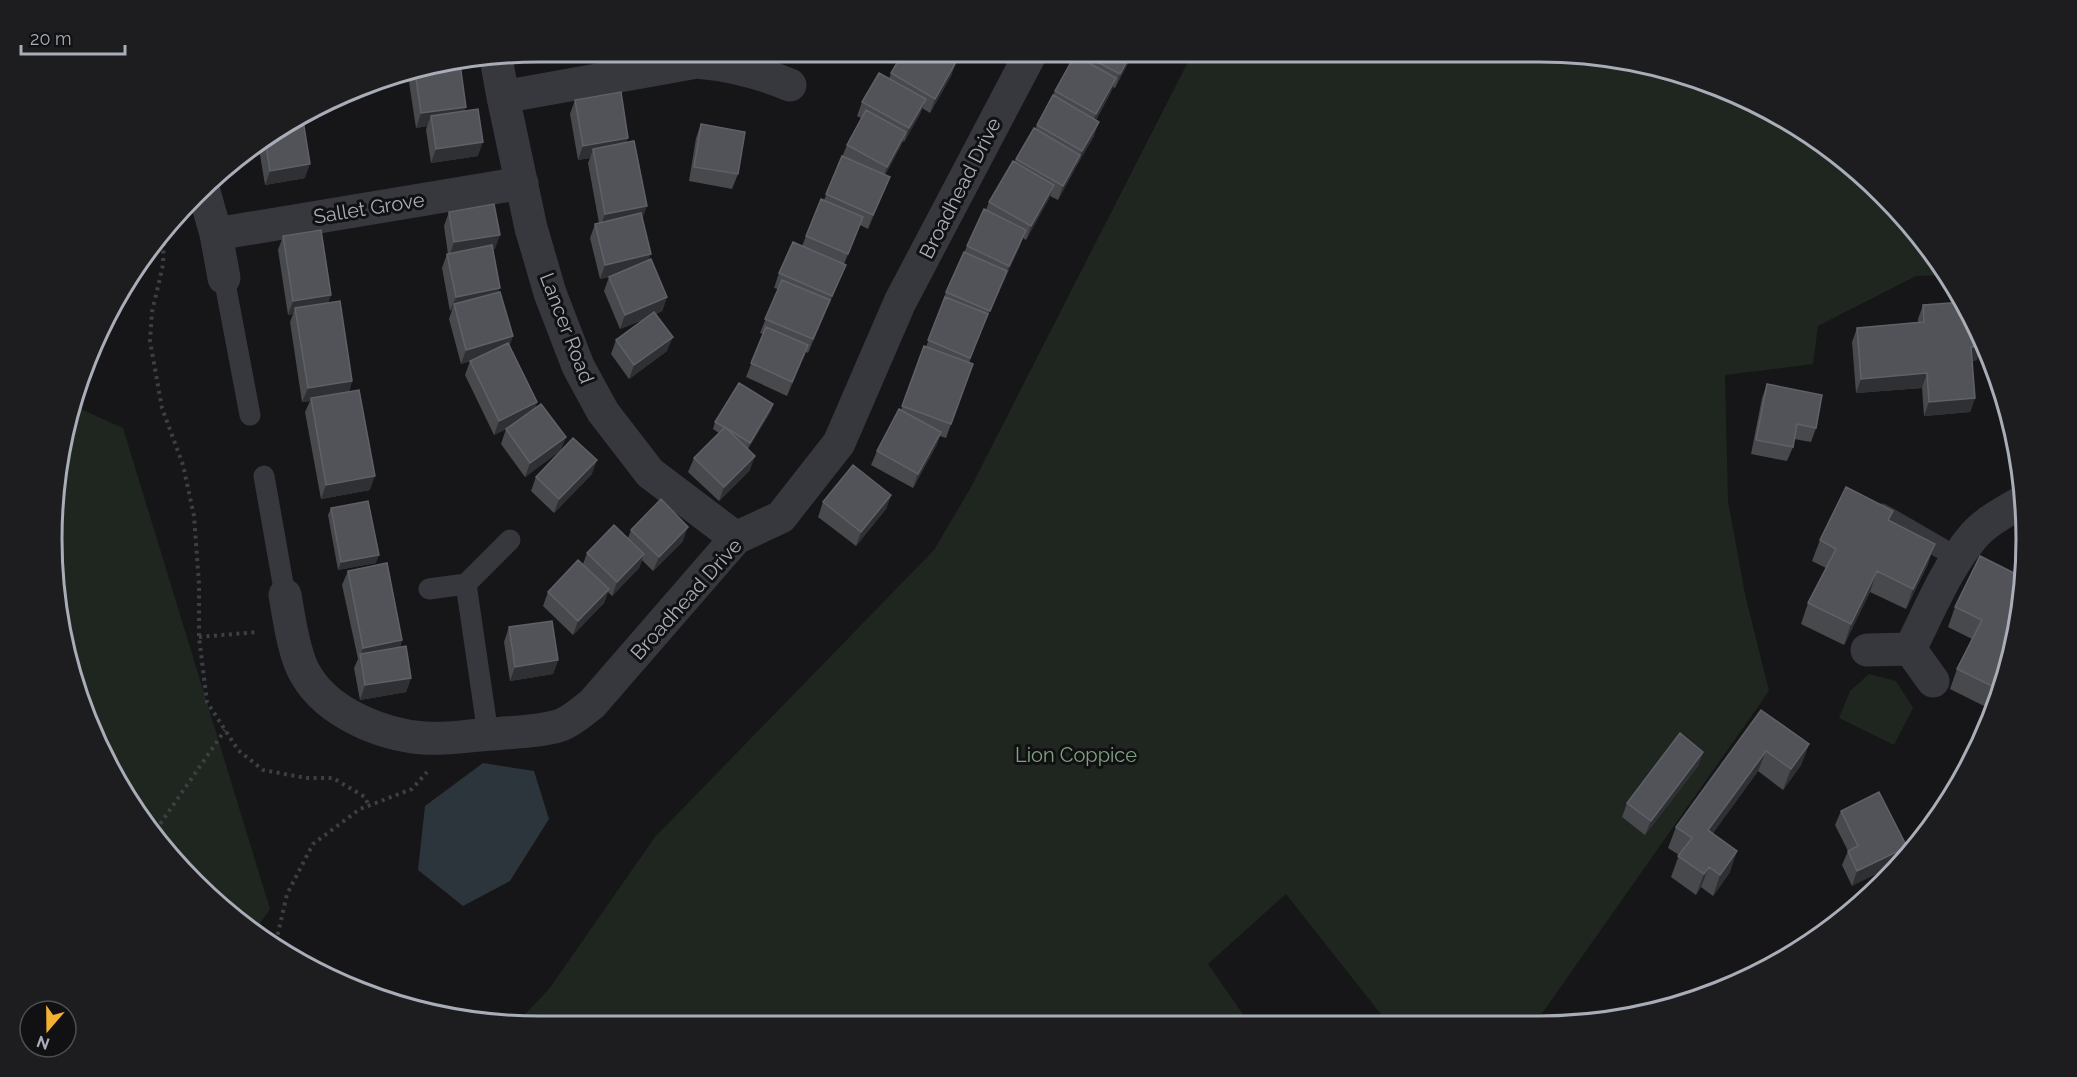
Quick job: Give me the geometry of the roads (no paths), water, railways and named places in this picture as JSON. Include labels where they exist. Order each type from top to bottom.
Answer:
[{"type":"street","points":[[503,97],[697,62],[728,65],[790,85]]},
{"type":"street","name":"Broadhead Drive","points":[[285,595],[305,675],[321,694],[341,710],[366,723],[397,733],[425,738],[488,734],[563,724],[592,704],[736,538],[781,517],[839,443],[900,302],[1026,62]]},
{"type":"street","name":"Lancer Road","points":[[497,64],[531,228],[550,293],[578,366],[603,412],[650,473],[736,538]]},
{"type":"street","name":"Sallet Grove","points":[[216,234],[522,183]]},
{"type":"street","points":[[206,197],[216,234],[224,278]]},
{"type":"street","points":[[1910,649],[1971,538],[1992,520],[2014,507]]},
{"type":"street","points":[[1867,650],[1910,649]]},
{"type":"street","points":[[1910,649],[1933,681]]},
{"type":"lane","points":[[224,278],[250,415]]},
{"type":"lane","name":"Broadhead Drive","points":[[264,476],[285,595]]},
{"type":"lane","points":[[1882,514],[1958,558]]},
{"type":"lane","points":[[429,589],[466,584],[510,540]]},
{"type":"lane","points":[[466,584],[488,734]]},
{"type":"park label","name":"Lion Coppice","points":[[1076,755]]}]
